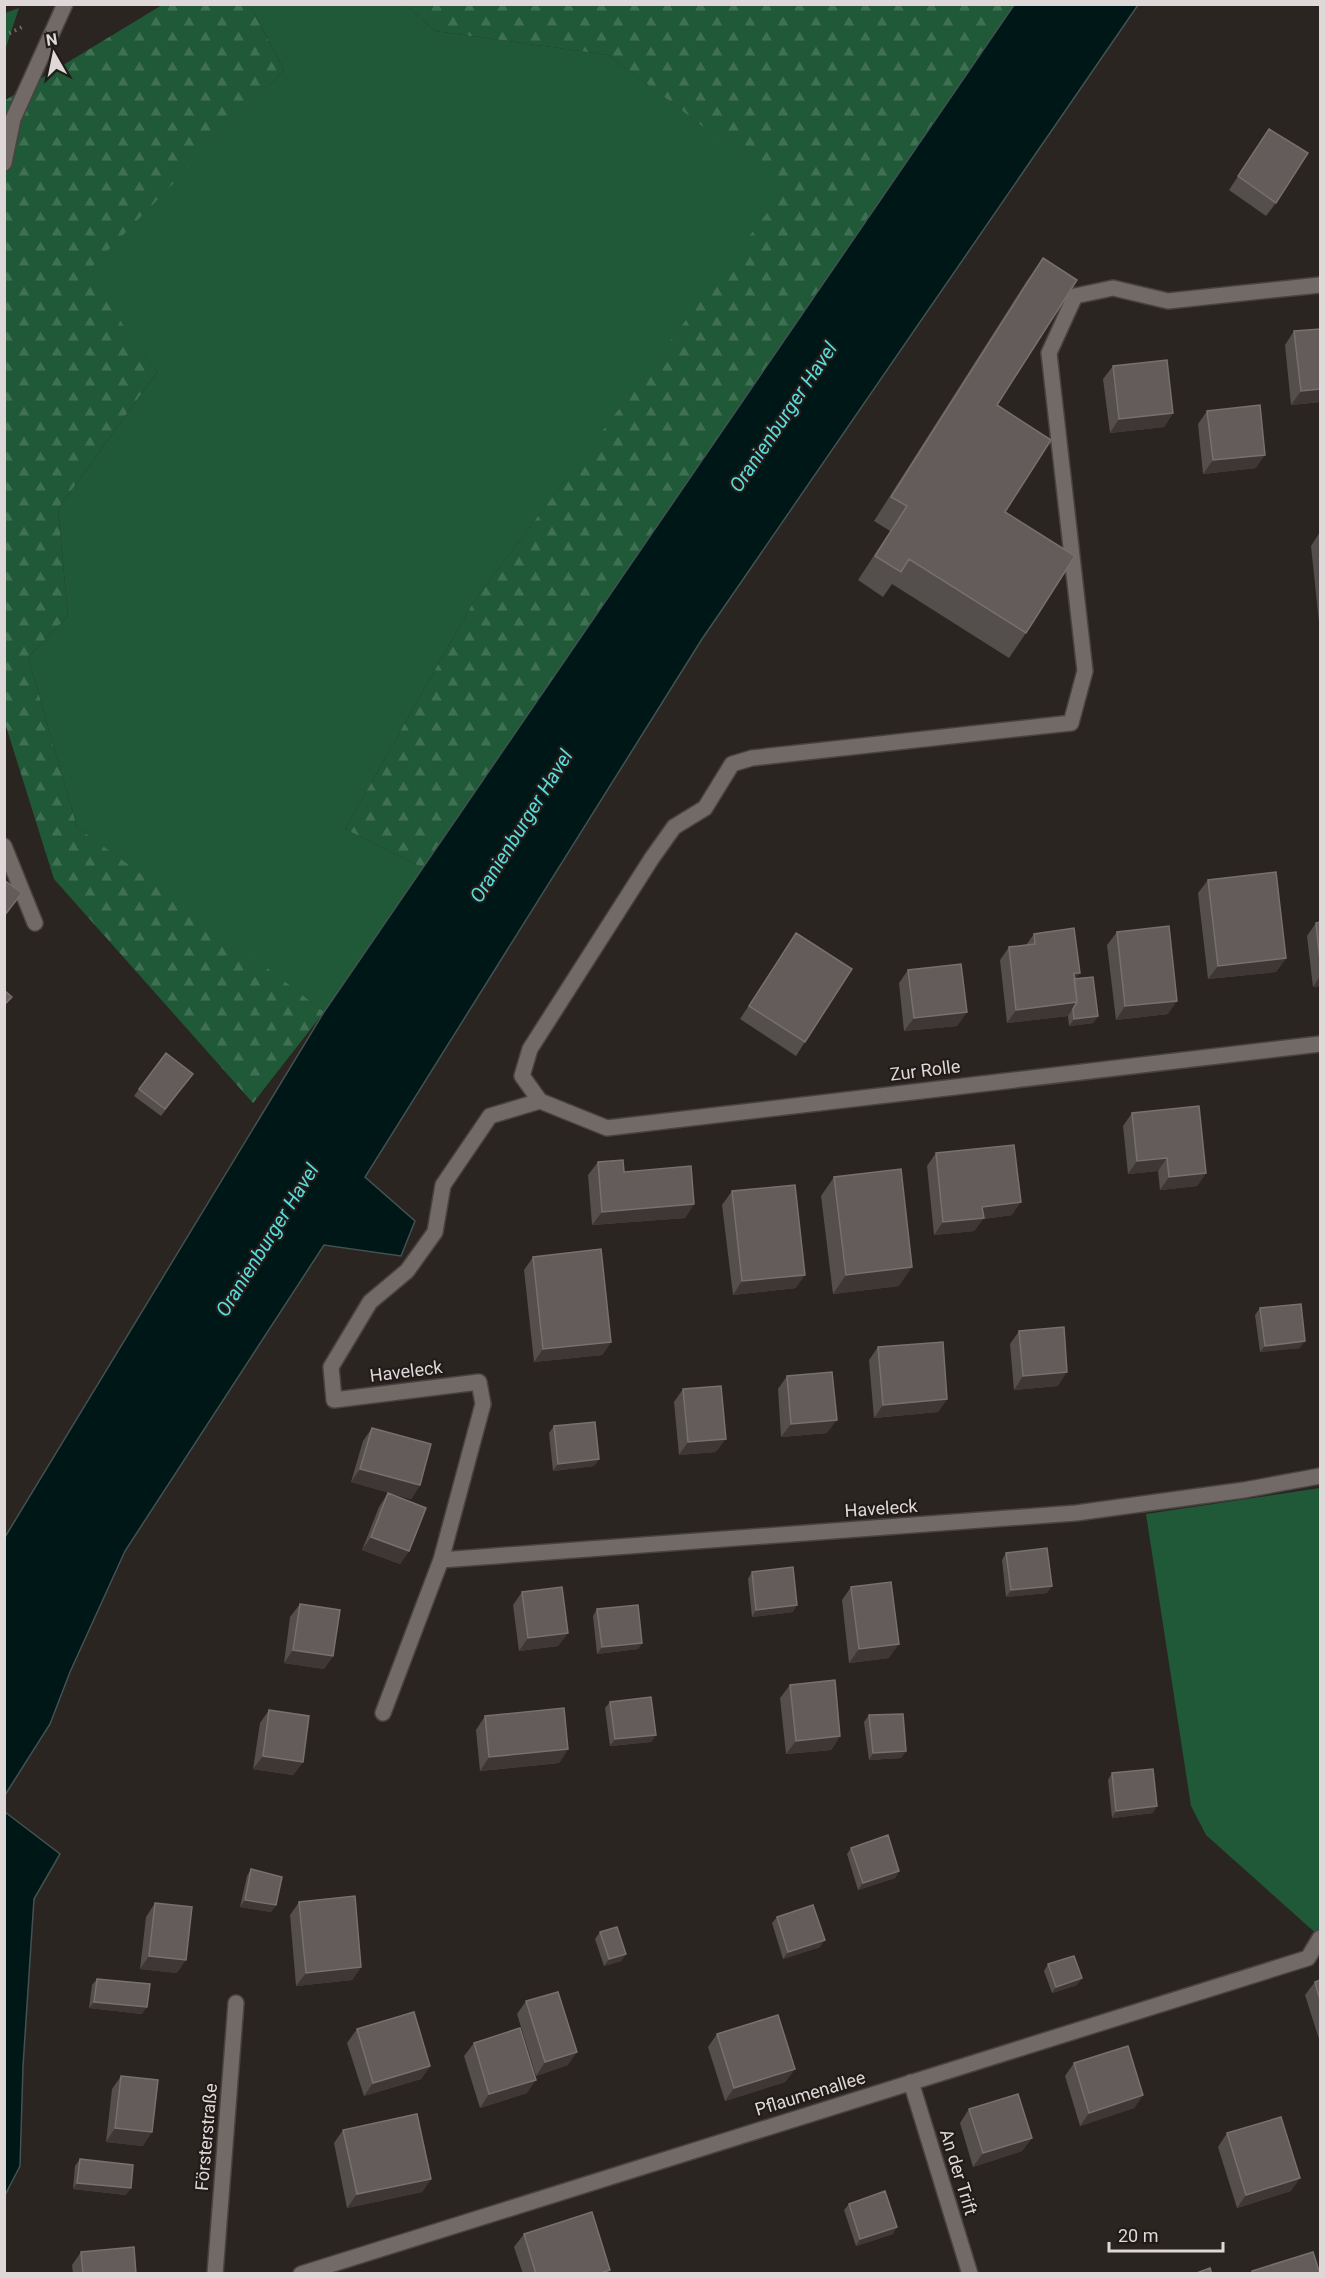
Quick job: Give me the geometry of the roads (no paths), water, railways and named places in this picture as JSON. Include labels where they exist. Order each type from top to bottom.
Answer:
[{"type":"street","points":[[4,163],[13,119],[65,4]]},
{"type":"street","points":[[540,1101],[522,1076],[530,1049],[652,858],[675,827],[705,808],[732,764],[752,758],[1071,723],[1085,671],[1049,353],[1076,296],[1113,288],[1168,301],[1320,285]]},
{"type":"street","points":[[4,846],[35,923]]},
{"type":"street","name":"Zur Rolle","points":[[540,1101],[607,1128],[1320,1044]]},
{"type":"street","name":"Haveleck","points":[[383,1713],[441,1560],[483,1404],[479,1382],[334,1400],[331,1367],[370,1302],[407,1270],[435,1232],[443,1185],[490,1116],[540,1101]]},
{"type":"street","name":"Haveleck","points":[[441,1560],[1076,1513],[1244,1490],[1320,1476]]},
{"type":"street","name":"Pflaumenallee","points":[[301,2274],[1308,1958],[1320,1938]]},
{"type":"street","name":"Försterstraße","points":[[215,2274],[236,2003]]},
{"type":"street","name":"An der Trift","points":[[911,2082],[970,2274]]},
{"type":"water","name":"Oranienburger Havel","points":[[1014,5],[1138,5],[702,639],[365,1177],[415,1221],[401,1256],[324,1245],[125,1551],[70,1672],[50,1724],[5,1795],[5,1537],[324,1012]]},
{"type":"water","points":[[5,1812],[60,1854],[34,1899],[23,2066],[20,2166],[5,2195]]}]
